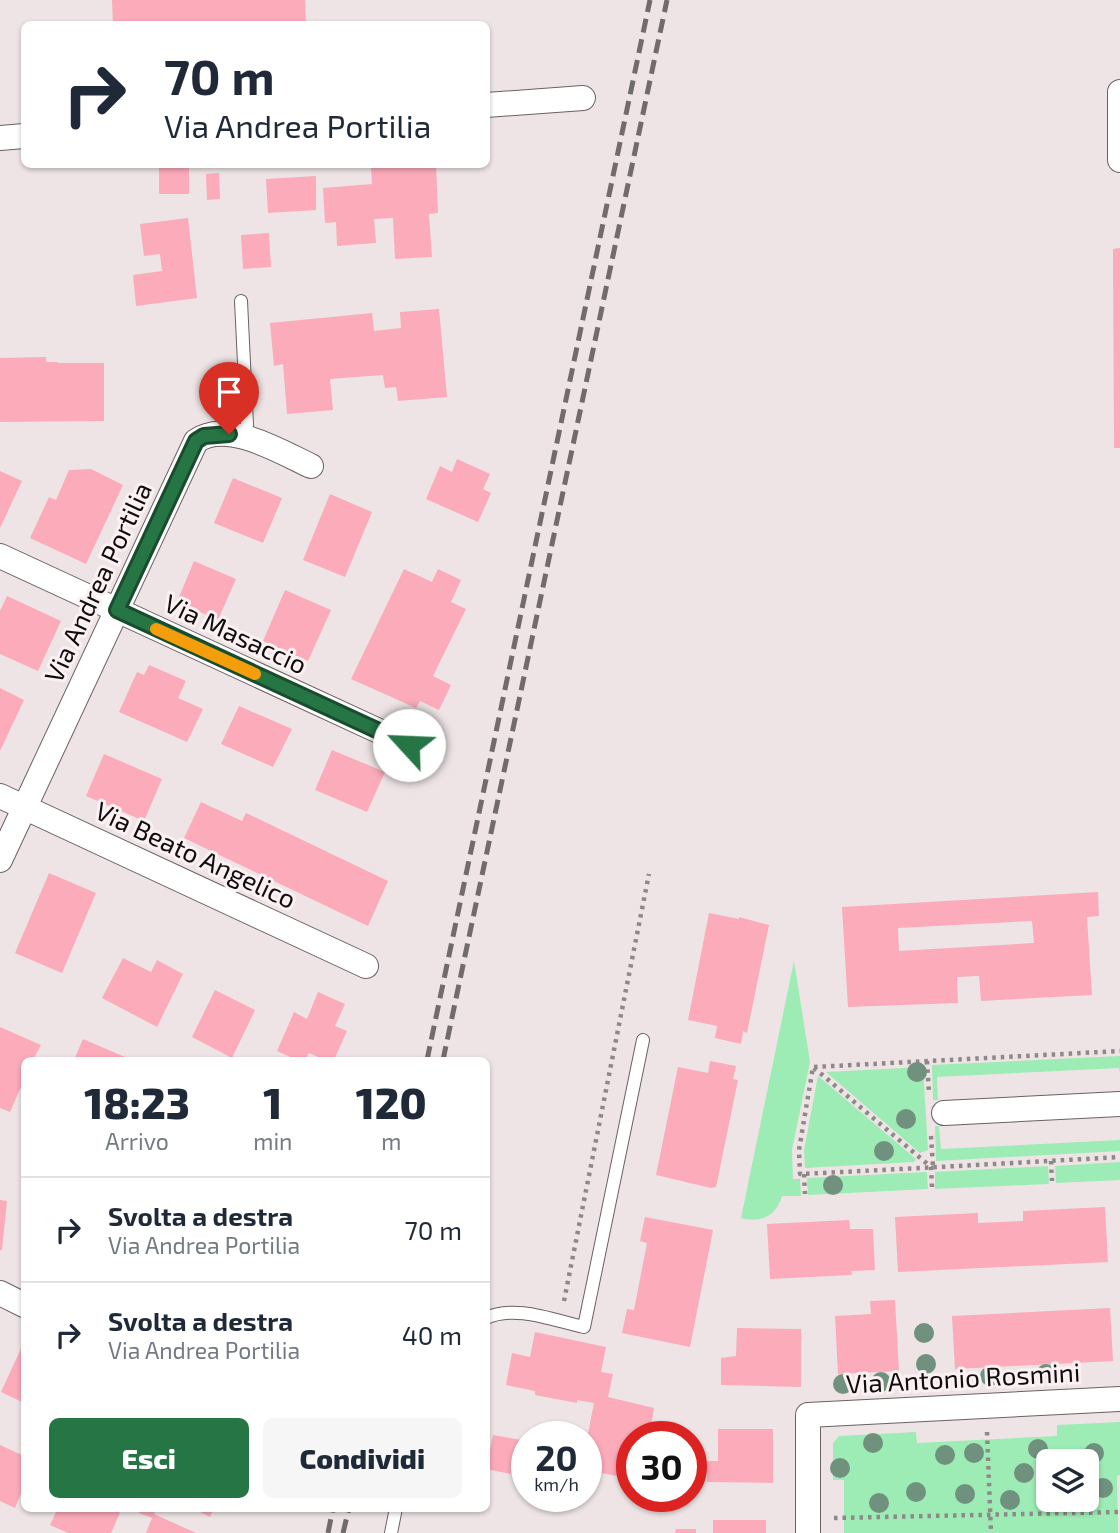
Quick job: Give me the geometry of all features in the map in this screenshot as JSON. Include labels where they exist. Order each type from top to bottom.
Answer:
[{"type":"street","points":[[1120,92],[1120,160]]},
{"type":"street","points":[[490,105],[583,98]]},
{"type":"street","points":[[0,138],[21,136]]},
{"type":"street","name":"Via Andrea Portilia","points":[[0,860],[196,441],[208,435],[243,436],[311,466]]},
{"type":"street","name":"Via Masaccio","points":[[0,556],[409,745]]},
{"type":"street","name":"Via Beato Angelico","points":[[0,796],[366,966]]},
{"type":"street","points":[[944,1113],[1120,1104]]},
{"type":"street","points":[[0,1293],[21,1304]]},
{"type":"street","name":"Via Antonio Rosmini","points":[[808,1526],[808,1415],[1120,1399]]},
{"type":"lane","points":[[241,301],[247,425],[243,436]]},
{"type":"lane","points":[[490,1316],[510,1312],[584,1327],[643,1040]]},
{"type":"lane","points":[[391,1533],[395,1512]]},
{"type":"path","points":[[552,1301],[564,1303],[649,874]]},
{"type":"path","points":[[813,1067],[1120,1051]]},
{"type":"path","points":[[813,1067],[931,1167],[932,1187]]},
{"type":"path","points":[[813,1067],[799,1150],[800,1174],[1120,1157]]},
{"type":"path","points":[[1051,1161],[1052,1181]]},
{"type":"path","points":[[804,1174],[805,1194]]},
{"type":"path","points":[[985,1406],[991,1533]]},
{"type":"path","points":[[808,1526],[990,1514],[1120,1512]]},
{"type":"green space","points":[[794,961],[810,1062],[792,1150],[793,1179],[800,1179],[801,1196],[782,1196],[776,1209],[761,1219],[741,1218]]},
{"type":"green space","points":[[1120,1056],[1120,1073],[1119,1068],[937,1077],[938,1100],[933,1100],[932,1065]]},
{"type":"green space","points":[[923,1067],[928,1150],[920,1153],[826,1072]]},
{"type":"green space","points":[[818,1076],[916,1159],[914,1162],[805,1168],[804,1150]]},
{"type":"green space","points":[[935,1126],[939,1126],[941,1149],[1120,1140],[1120,1151],[936,1161]]},
{"type":"green space","points":[[1120,1162],[1120,1180],[1056,1183],[1055,1166]]},
{"type":"green space","points":[[1048,1166],[1049,1184],[935,1189],[935,1172]]},
{"type":"green space","points":[[927,1172],[928,1189],[808,1195],[807,1178]]},
{"type":"green space","points":[[1120,1422],[1118,1533],[844,1533],[844,1480],[833,1480],[833,1443],[839,1436],[916,1432],[917,1443],[1057,1436],[1057,1425]]},
{"type":"building","points":[[112,0],[305,0],[306,21],[113,21]]},
{"type":"building","points":[[159,168],[189,168],[189,194],[159,194]]},
{"type":"building","points":[[371,168],[436,168],[438,213],[429,214],[432,257],[395,259],[393,218],[374,219],[376,243],[337,246],[336,222],[325,223],[323,188],[372,184]]},
{"type":"building","points":[[219,173],[220,199],[207,200],[206,174]]},
{"type":"building","points":[[316,176],[316,210],[268,213],[266,179]]},
{"type":"building","points":[[188,218],[197,298],[136,306],[133,275],[162,271],[160,254],[144,256],[140,224]]},
{"type":"building","points":[[269,233],[271,267],[243,269],[241,235]]},
{"type":"building","points":[[1120,248],[1120,448],[1114,448],[1113,249]]},
{"type":"building","points":[[439,309],[447,397],[398,401],[396,387],[385,388],[383,375],[330,379],[333,410],[287,414],[283,364],[274,366],[270,323],[372,313],[374,331],[401,328],[400,312]]},
{"type":"building","points":[[46,357],[46,362],[104,363],[104,421],[0,422],[0,358]]},
{"type":"building","points":[[457,459],[490,474],[483,489],[491,493],[478,522],[426,499],[440,466],[452,472]]},
{"type":"building","points":[[91,469],[123,485],[86,564],[30,538],[49,497],[56,500],[69,470]]},
{"type":"building","points":[[0,471],[22,481],[0,528]]},
{"type":"building","points":[[233,478],[282,498],[263,543],[214,523]]},
{"type":"building","points":[[330,494],[372,512],[345,577],[303,560]]},
{"type":"building","points":[[194,561],[236,579],[218,620],[177,602]]},
{"type":"building","points":[[404,569],[432,582],[438,569],[461,580],[451,602],[466,609],[433,676],[451,685],[439,710],[420,701],[416,708],[351,679]]},
{"type":"building","points":[[285,590],[331,610],[308,661],[263,641]]},
{"type":"building","points":[[7,596],[61,621],[38,671],[0,654],[0,611]]},
{"type":"building","points":[[149,665],[186,681],[178,698],[203,709],[187,742],[119,712],[137,672],[144,675]]},
{"type":"building","points":[[0,688],[24,700],[0,751]]},
{"type":"building","points":[[239,706],[292,729],[273,767],[221,744]]},
{"type":"building","points":[[332,750],[385,772],[367,812],[315,790]]},
{"type":"building","points":[[104,754],[162,779],[144,821],[86,796]]},
{"type":"building","points":[[201,802],[242,821],[246,813],[388,881],[368,926],[184,838]]},
{"type":"building","points":[[49,873],[96,893],[62,973],[15,953]]},
{"type":"building","points":[[1098,892],[1099,916],[1087,917],[1092,995],[981,1001],[979,976],[957,977],[958,1003],[848,1007],[842,907]],"holes":[[[1032,921],[1034,943],[899,951],[898,928]]]},
{"type":"building","points":[[709,913],[769,925],[747,1033],[743,1031],[741,1044],[715,1038],[717,1026],[688,1020]]},
{"type":"building","points":[[123,958],[151,972],[157,960],[183,974],[157,1027],[102,998]]},
{"type":"building","points":[[215,990],[255,1010],[232,1057],[192,1037]]},
{"type":"building","points":[[318,992],[345,1004],[335,1026],[347,1031],[335,1057],[318,1057],[309,1053],[307,1057],[290,1057],[277,1051],[294,1012],[307,1019]]},
{"type":"building","points":[[0,1027],[41,1045],[35,1057],[21,1057],[21,1087],[10,1112],[0,1108]]},
{"type":"building","points":[[83,1039],[125,1057],[75,1057]]},
{"type":"building","points":[[710,1061],[736,1066],[733,1079],[738,1080],[716,1187],[711,1188],[656,1175],[678,1067],[708,1073]]},
{"type":"building","points":[[0,1200],[7,1201],[2,1250],[0,1250]]},
{"type":"building","points":[[1105,1207],[1108,1262],[898,1272],[895,1217],[978,1213],[978,1223],[1023,1221],[1023,1211]]},
{"type":"building","points":[[645,1217],[713,1230],[690,1347],[622,1333],[627,1309],[634,1310],[647,1243],[640,1241]]},
{"type":"building","points":[[849,1220],[850,1229],[873,1229],[875,1270],[851,1271],[852,1275],[770,1279],[767,1224]]},
{"type":"building","points":[[895,1300],[899,1371],[838,1374],[835,1316],[871,1314],[870,1301]]},
{"type":"building","points":[[1110,1308],[1113,1361],[955,1369],[952,1316]]},
{"type":"building","points":[[737,1328],[801,1329],[801,1387],[721,1385],[721,1358],[736,1356]]},
{"type":"building","points":[[535,1332],[606,1347],[601,1372],[613,1374],[608,1397],[654,1408],[652,1421],[616,1421],[616,1476],[602,1473],[602,1421],[590,1421],[594,1403],[577,1400],[577,1403],[535,1395],[535,1391],[506,1385],[512,1353],[530,1357]]},
{"type":"building","points":[[21,1349],[21,1402],[1,1392]]},
{"type":"building","points":[[718,1429],[773,1429],[773,1483],[707,1482],[707,1461],[718,1461]]},
{"type":"building","points":[[493,1435],[511,1438],[511,1474],[490,1470]]},
{"type":"building","points":[[0,1445],[21,1455],[21,1493],[15,1508],[0,1501]]},
{"type":"building","points":[[56,1512],[120,1513],[111,1533],[68,1533],[50,1525]]},
{"type":"building","points":[[155,1512],[154,1514],[196,1533],[146,1533],[152,1518],[139,1513]]},
{"type":"building","points":[[713,1520],[766,1520],[766,1533],[713,1533]]},
{"type":"building","points":[[676,1529],[696,1529],[696,1533],[675,1533]]},
{"type":"railway","points":[[428,1057],[650,0]]},
{"type":"railway","points":[[444,1057],[667,0]]},
{"type":"railway","points":[[328,1533],[332,1512]]},
{"type":"railway","points":[[343,1533],[348,1512]]},
{"type":"slow traffic","points":[[156,629],[255,674]]},
{"type":"route","points":[[229,434],[204,436],[196,441],[117,610],[409,745]]}]
